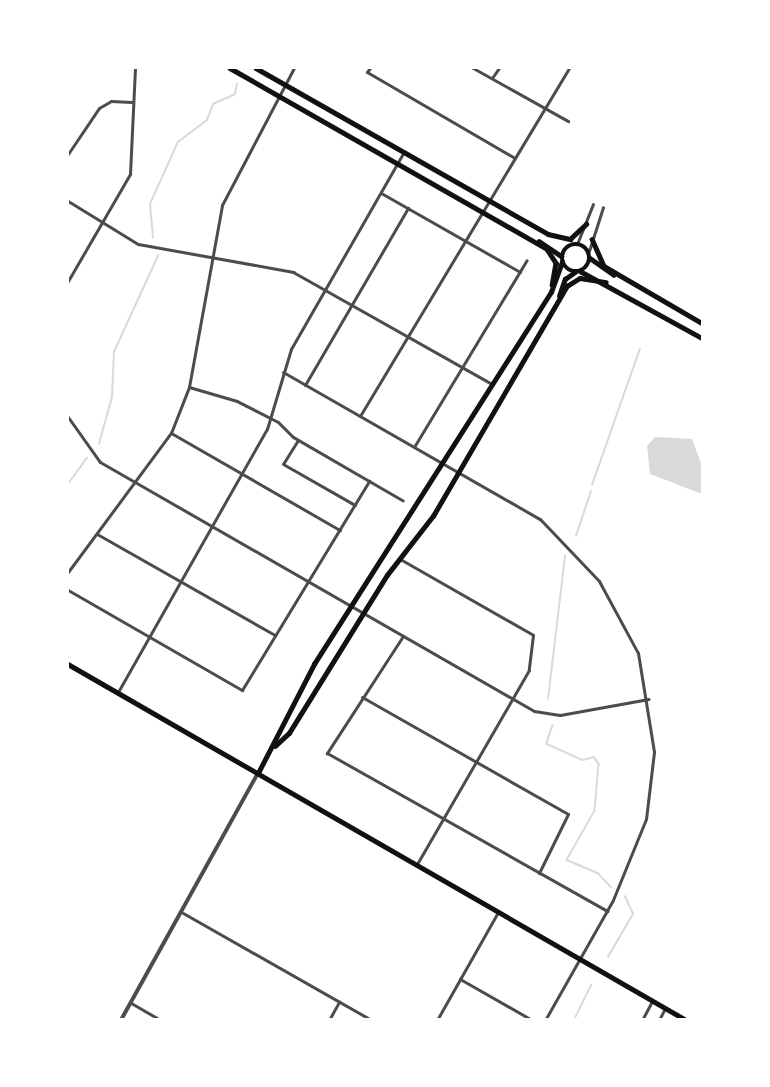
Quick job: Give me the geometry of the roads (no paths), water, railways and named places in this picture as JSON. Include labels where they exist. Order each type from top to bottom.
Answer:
[{"type":"main road","points":[[230,68],[533,240],[578,272],[606,282],[702,338]]},
{"type":"main road","points":[[256,68],[548,234],[589,251],[590,258],[578,272],[565,279],[557,301],[459,473],[364,613],[289,733],[273,747]]},
{"type":"main road","points":[[548,234],[570,239],[586,224]]},
{"type":"main road","points":[[592,238],[599,261],[625,279]]},
{"type":"main road","points":[[533,240],[556,263],[546,297]]},
{"type":"main road","points":[[258,773],[351,606],[493,385],[546,297],[562,260],[574,244]]},
{"type":"main road","points":[[590,258],[702,323]]},
{"type":"main road","points":[[557,301],[579,278],[606,282]]},
{"type":"main road","points":[[68,664],[686,1020]]},
{"type":"street","points":[[68,281],[130,174],[135,68]]},
{"type":"street","points":[[68,572],[171,433],[189,387],[211,255],[230,186],[294,68]]},
{"type":"street","points":[[370,68],[367,72],[513,157]]},
{"type":"street","points":[[473,68],[568,121]]},
{"type":"street","points":[[492,78],[499,68]]},
{"type":"street","points":[[360,416],[513,157],[569,68]]},
{"type":"street","points":[[68,154],[99,108],[118,100],[132,102]]},
{"type":"street","points":[[118,692],[242,473],[270,418],[283,372],[324,290],[405,152]]},
{"type":"street","points":[[381,193],[520,272]]},
{"type":"street","points":[[68,201],[138,244],[271,265],[324,290],[493,385]]},
{"type":"street","points":[[574,244],[586,224],[593,204]]},
{"type":"street","points":[[589,251],[603,207]]},
{"type":"street","points":[[305,385],[408,208]]},
{"type":"street","points":[[414,447],[527,260]]},
{"type":"street","points":[[283,372],[540,519],[574,550],[625,623],[650,699],[654,752],[650,796],[638,844],[607,911],[545,1020]]},
{"type":"street","points":[[189,387],[237,400],[270,418],[298,440],[403,501]]},
{"type":"street","points":[[68,417],[100,462],[534,711],[560,715],[650,699]]},
{"type":"street","points":[[171,433],[340,530]]},
{"type":"street","points":[[298,440],[284,464],[355,505]]},
{"type":"street","points":[[68,590],[242,690],[369,481]]},
{"type":"street","points":[[97,534],[275,635]]},
{"type":"street","points":[[400,560],[533,635],[529,670],[417,866]]},
{"type":"street","points":[[403,635],[327,753],[607,911]]},
{"type":"street","points":[[362,697],[568,813],[539,873]]},
{"type":"street","points":[[121,1020],[183,913],[258,773]]},
{"type":"street","points":[[437,1020],[498,912]]},
{"type":"street","points":[[183,913],[371,1020]]},
{"type":"street","points":[[460,979],[532,1020]]},
{"type":"street","points":[[642,1020],[652,1001]]},
{"type":"street","points":[[131,1002],[161,1020]]},
{"type":"street","points":[[329,1020],[339,1002]]},
{"type":"street","points":[[659,1020],[665,1008]]},
{"type":"waterway","points":[[153,238],[150,204],[178,142],[207,120],[213,104],[235,94],[237,84]]},
{"type":"waterway","points":[[99,444],[112,397],[114,352],[158,256]]},
{"type":"waterway","points":[[592,485],[640,349]]},
{"type":"waterway","points":[[68,484],[87,458]]},
{"type":"waterway","points":[[576,536],[591,491]]},
{"type":"waterway","points":[[548,699],[565,556]]},
{"type":"waterway","points":[[553,725],[547,744],[583,760],[594,757],[599,764],[595,811],[567,860],[598,873],[611,887]]},
{"type":"waterway","points":[[608,957],[633,914],[625,897]]},
{"type":"waterway","points":[[574,1020],[591,985]]}]
